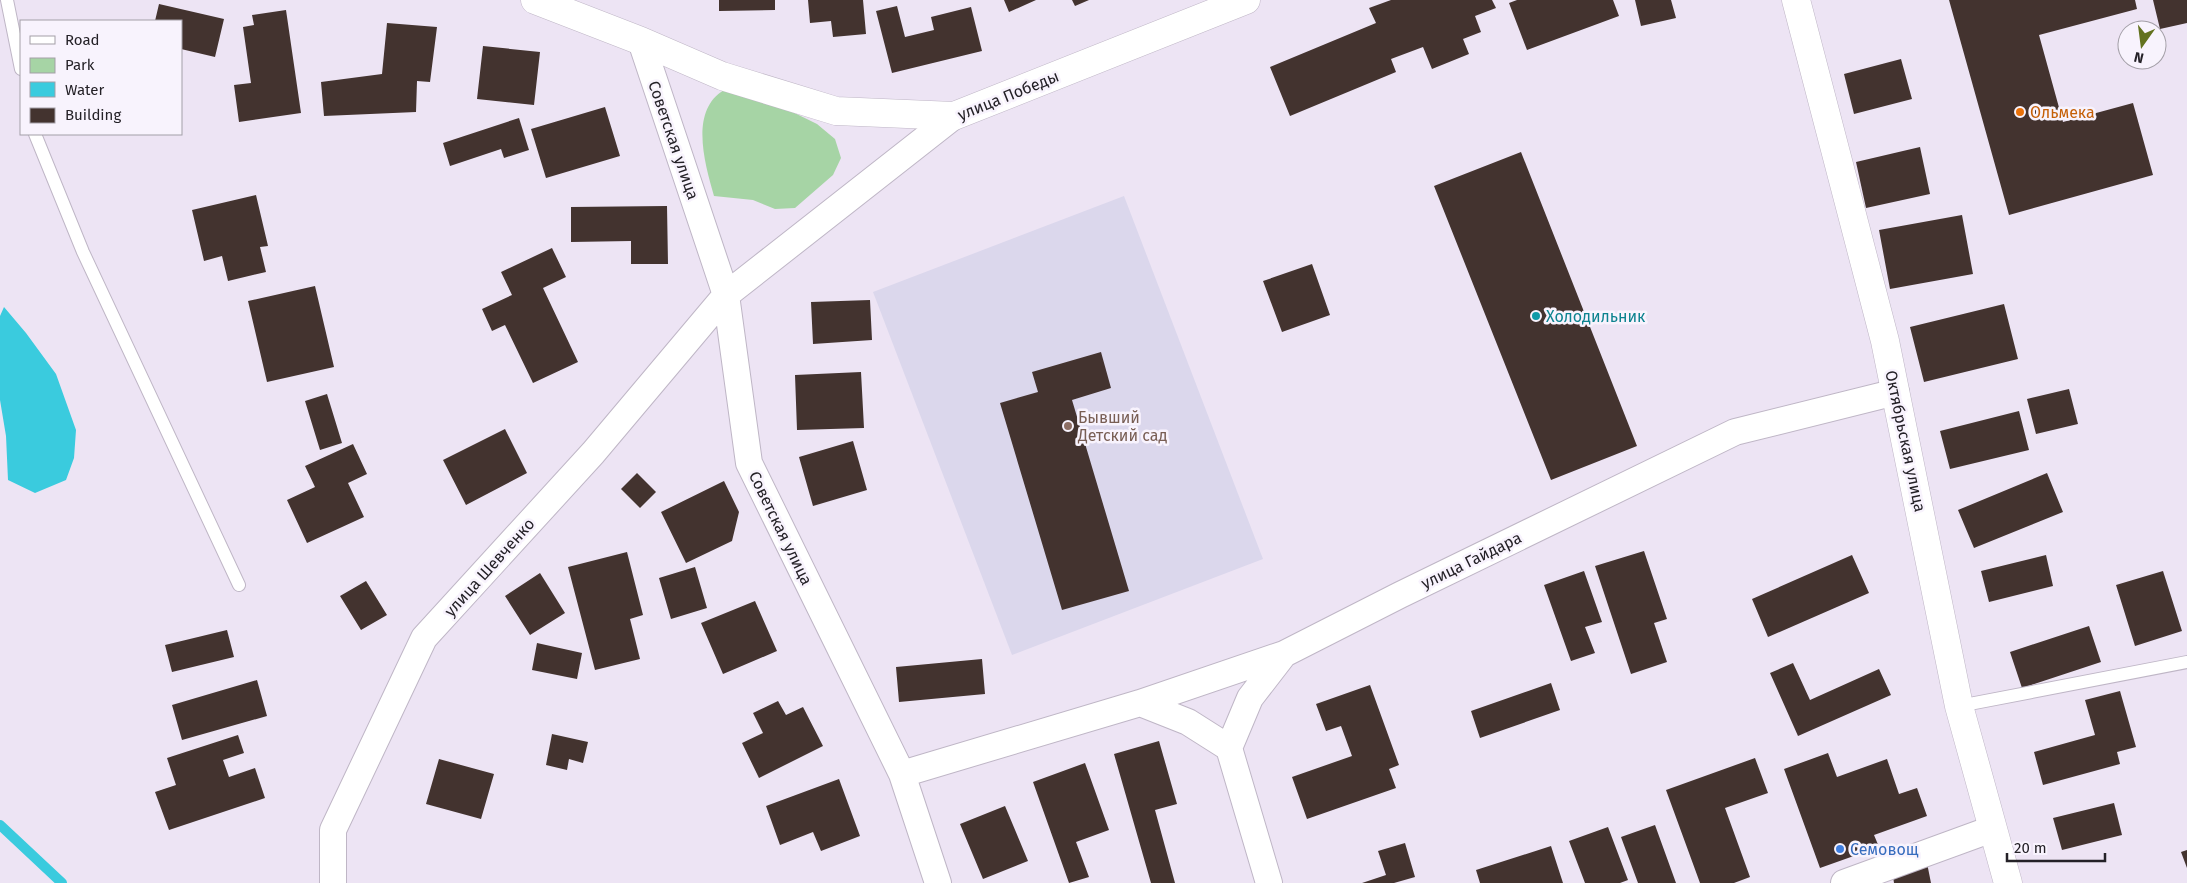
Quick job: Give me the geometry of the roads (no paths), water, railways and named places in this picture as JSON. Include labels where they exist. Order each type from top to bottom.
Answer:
[{"type":"street","points":[[535,0],[641,41],[722,76],[836,111],[954,116]]},
{"type":"street","name":"улица Победы","points":[[726,295],[954,116],[1246,0]]},
{"type":"street","name":"Октябрьская улица","points":[[1796,0],[1896,392],[1959,706],[2008,883]]},
{"type":"street","name":"Советская улица","points":[[641,41],[726,295],[749,463],[902,774],[938,883]]},
{"type":"street","name":"улица Шевченко","points":[[333,883],[333,830],[424,638],[593,453],[726,295]]},
{"type":"street","name":"улица Гайдара","points":[[1229,748],[1250,698],[1284,654],[1400,595],[1735,432],[1896,392]]},
{"type":"street","points":[[902,774],[1140,703],[1284,654]]},
{"type":"street","points":[[1140,703],[1188,722],[1229,748],[1269,883]]},
{"type":"street","points":[[1844,883],[1992,829]]},
{"type":"lane","points":[[7,0],[20,64]]},
{"type":"lane","points":[[35,135],[83,252],[239,584]]},
{"type":"lane","points":[[1959,706],[2187,662]]},
{"type":"water","points":[[4,307],[56,374],[76,430],[74,458],[66,480],[35,493],[8,480],[6,436],[0,400],[0,316]]},
{"type":"waterway","points":[[0,825],[62,883]]},
{"type":"place","name":"Ольмека","points":[[2020,112]]},
{"type":"place","name":"Холодильник","points":[[1536,316]]},
{"type":"place","name":"Бывший Детский сад","points":[[1068,426]]},
{"type":"place","name":"Семовощ","points":[[1840,849]]}]
